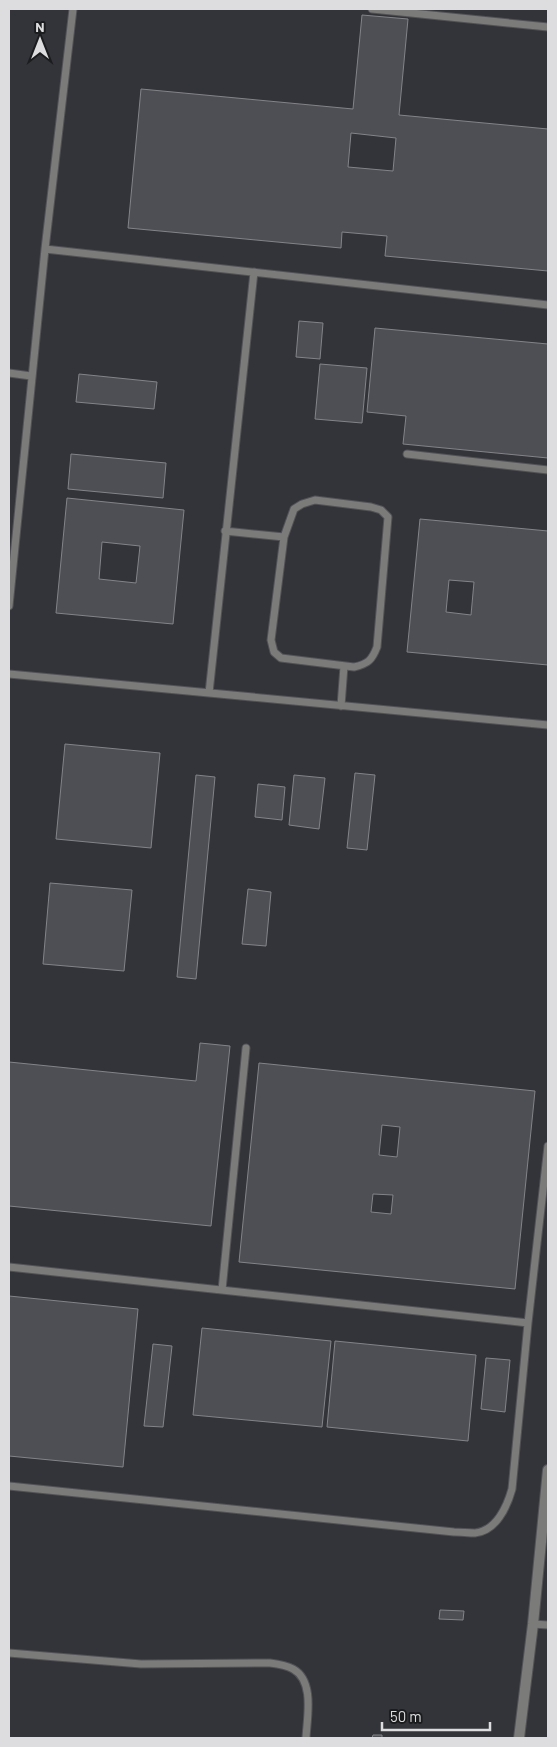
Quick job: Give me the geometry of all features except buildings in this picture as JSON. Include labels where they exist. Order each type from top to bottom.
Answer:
[{"type":"street","points":[[518,1738],[533,1624],[548,1470]]},
{"type":"lane","points":[[9,606],[31,376],[73,9]]},
{"type":"lane","points":[[372,9],[548,27]]},
{"type":"lane","points":[[45,249],[548,306]]},
{"type":"lane","points":[[209,693],[254,272]]},
{"type":"lane","points":[[9,373],[31,376]]},
{"type":"lane","points":[[407,454],[548,470]]},
{"type":"lane","points":[[315,500],[371,507],[381,510],[388,518],[377,647],[373,658],[366,665],[354,667],[281,658],[274,652],[271,640],[284,537],[294,509],[315,500]]},
{"type":"lane","points":[[225,531],[284,537]]},
{"type":"lane","points":[[341,706],[344,666]]},
{"type":"lane","points":[[9,674],[548,725]]},
{"type":"lane","points":[[222,1290],[246,1048]]},
{"type":"lane","points":[[9,1486],[417,1529],[476,1533],[489,1528],[502,1513],[512,1489],[548,1146]]},
{"type":"lane","points":[[9,1267],[528,1323]]},
{"type":"lane","points":[[533,1624],[548,1625]]},
{"type":"lane","points":[[9,1653],[141,1664],[270,1663],[285,1665],[296,1670],[306,1685],[306,1738]]}]
